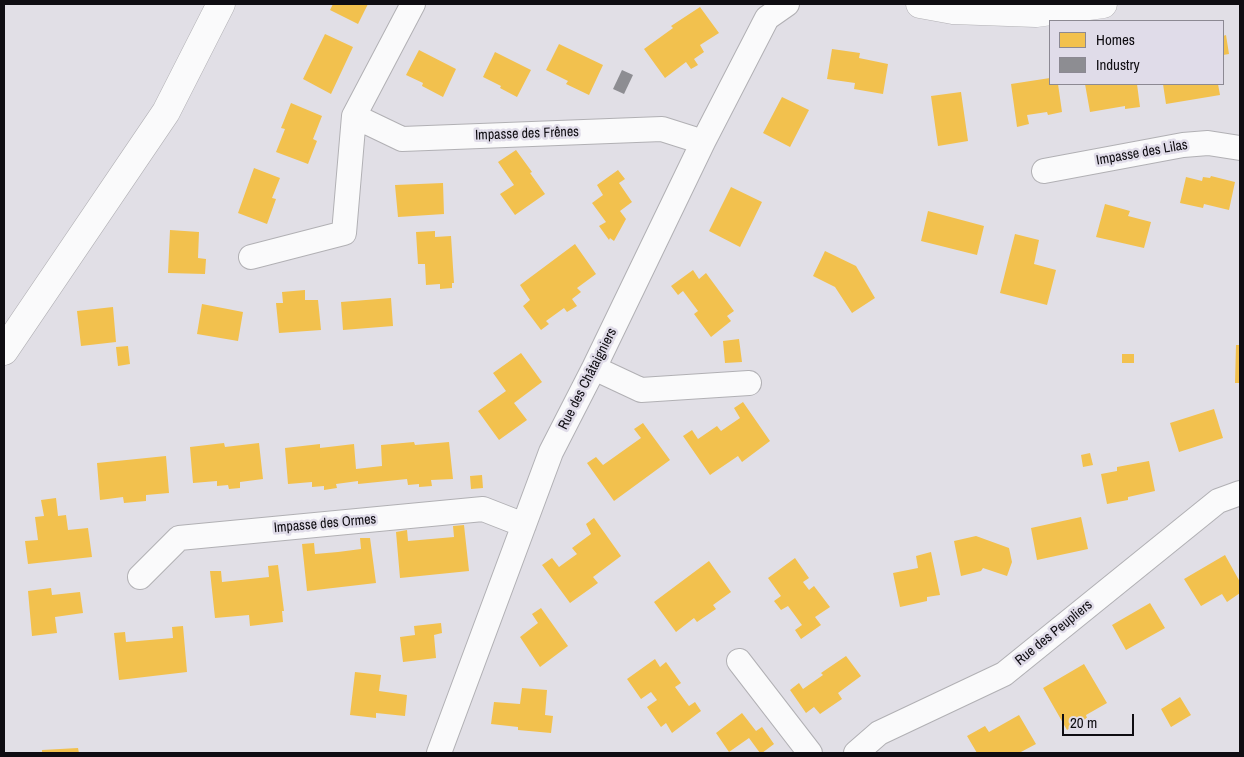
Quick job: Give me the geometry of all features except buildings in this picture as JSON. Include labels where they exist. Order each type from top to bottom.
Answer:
[{"type":"main road","points":[[5,347],[166,112],[221,4]]},
{"type":"main road","points":[[920,4],[953,10],[1036,13],[1104,4]]},
{"type":"street","points":[[251,257],[344,233],[354,116],[413,4]]},
{"type":"street","name":"Rue des Châtaigniers","points":[[439,753],[551,452],[594,368],[767,11],[787,4]]},
{"type":"street","name":"Impasse des Frênes","points":[[354,116],[402,139],[662,129],[704,142]]},
{"type":"street","name":"Impasse des Lilas","points":[[1044,171],[1183,145],[1208,143],[1240,148]]},
{"type":"street","points":[[594,368],[641,390],[749,383]]},
{"type":"street","name":"Rue des Peupliers","points":[[856,753],[879,733],[1004,674],[1218,501],[1240,493]]},
{"type":"street","name":"Impasse des Ormes","points":[[140,577],[179,538],[483,509],[524,525]]},
{"type":"street","points":[[739,661],[810,753]]}]
